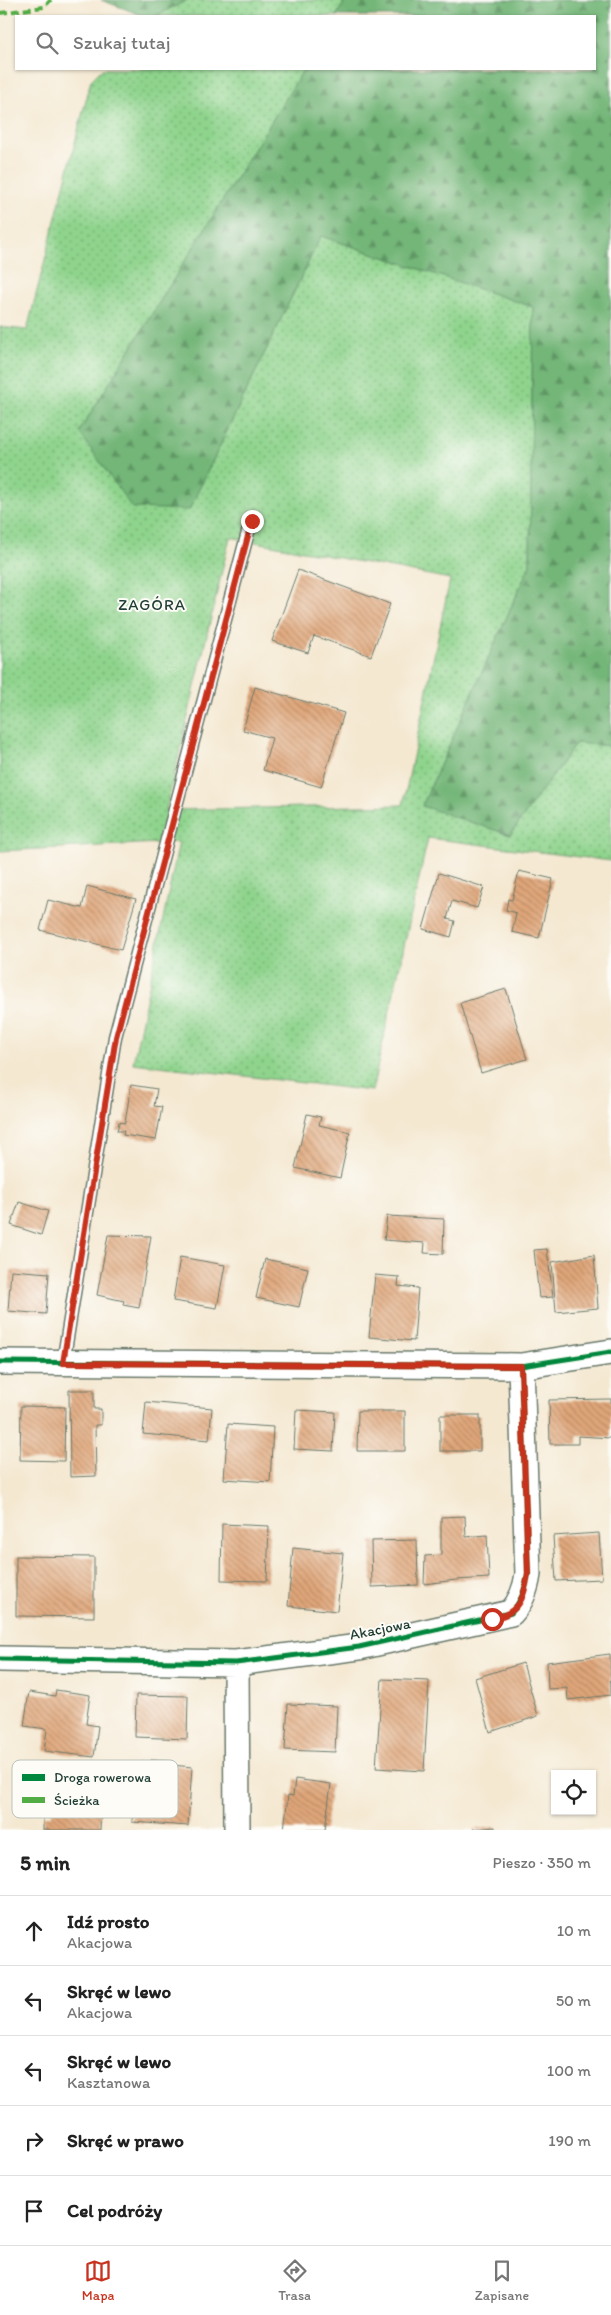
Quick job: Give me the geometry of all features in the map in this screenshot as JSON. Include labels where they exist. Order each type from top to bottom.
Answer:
[{"type":"street","points":[[0,1362],[521,1366],[611,1352]]},
{"type":"street","name":"Akacjowa","points":[[0,1659],[236,1663],[359,1647],[511,1613],[518,1606],[528,1574],[521,1366]]},
{"type":"street","points":[[236,1663],[237,1830]]},
{"type":"lane","points":[[63,1363],[116,1037],[252,521]]},
{"type":"green space","points":[[101,0],[187,0],[158,15],[141,15]]},
{"type":"green space","points":[[187,0],[346,0],[337,15],[158,15]]},
{"type":"green space","points":[[346,0],[611,0],[611,746],[576,743],[510,835],[422,806],[530,565],[533,307],[321,236],[189,510],[132,508],[79,432],[303,70],[596,70],[596,15],[337,15]]},
{"type":"green space","points":[[101,70],[303,70],[79,432],[189,510],[321,236],[533,307],[530,565],[422,806],[510,835],[576,743],[611,746],[611,861],[428,838],[372,1091],[133,1063],[179,842],[0,851],[0,327],[27,330],[91,80]],"holes":[[[230,537],[450,579],[403,805],[166,810]]]},
{"type":"building","points":[[298,570],[390,604],[371,656],[314,636],[308,653],[272,641]]},
{"type":"building","points":[[255,687],[344,713],[321,787],[263,770],[272,738],[243,730]]},
{"type":"building","points":[[519,871],[553,879],[539,938],[512,932],[516,913],[506,910],[508,899],[512,900]]},
{"type":"building","points":[[439,873],[484,887],[477,908],[452,901],[447,919],[455,921],[451,937],[423,929]]},
{"type":"building","points":[[87,886],[136,899],[121,950],[40,930],[48,900],[82,908]]},
{"type":"building","points":[[506,989],[527,1059],[481,1073],[460,1003]]},
{"type":"building","points":[[131,1085],[157,1089],[154,1106],[162,1107],[156,1140],[123,1135],[124,1131],[117,1131],[119,1122],[125,1123]]},
{"type":"building","points":[[307,1114],[321,1117],[319,1125],[350,1132],[340,1178],[295,1168]]},
{"type":"building","points":[[19,1202],[48,1211],[41,1235],[11,1225]]},
{"type":"building","points":[[387,1216],[444,1219],[443,1254],[424,1253],[425,1243],[384,1240]]},
{"type":"building","points":[[108,1235],[151,1236],[139,1308],[123,1305],[124,1301],[97,1295]]},
{"type":"building","points":[[547,1249],[553,1297],[539,1298],[534,1250]]},
{"type":"building","points":[[594,1255],[598,1308],[556,1312],[552,1262]]},
{"type":"building","points":[[180,1257],[225,1265],[217,1308],[173,1301]]},
{"type":"building","points":[[265,1259],[308,1268],[299,1307],[256,1298]]},
{"type":"building","points":[[11,1270],[49,1273],[46,1314],[8,1311]]},
{"type":"building","points":[[375,1275],[399,1277],[398,1286],[418,1288],[414,1341],[369,1337]]},
{"type":"building","points":[[69,1390],[94,1390],[94,1409],[101,1409],[101,1425],[95,1425],[96,1476],[70,1477]]},
{"type":"building","points":[[611,1399],[611,1438],[578,1436],[578,1444],[550,1444],[549,1400]]},
{"type":"building","points":[[146,1402],[212,1408],[209,1440],[143,1434]]},
{"type":"building","points":[[21,1406],[65,1407],[64,1461],[20,1460]]},
{"type":"building","points":[[296,1410],[335,1412],[333,1451],[294,1449]]},
{"type":"building","points":[[358,1411],[405,1411],[405,1451],[357,1451]]},
{"type":"building","points":[[440,1415],[480,1415],[480,1451],[440,1451]]},
{"type":"building","points":[[228,1424],[273,1427],[270,1482],[224,1479]]},
{"type":"building","points":[[465,1516],[466,1537],[487,1535],[489,1578],[424,1584],[425,1556],[441,1555],[441,1517]]},
{"type":"building","points":[[222,1524],[269,1526],[267,1581],[221,1580]]},
{"type":"building","points":[[599,1533],[602,1579],[556,1581],[553,1536]]},
{"type":"building","points":[[417,1540],[418,1585],[372,1587],[371,1541]]},
{"type":"building","points":[[293,1548],[343,1553],[337,1611],[288,1606]]},
{"type":"building","points":[[16,1556],[94,1557],[94,1617],[16,1616]]},
{"type":"building","points":[[610,1654],[611,1695],[568,1700],[567,1688],[548,1689],[547,1662]]},
{"type":"building","points":[[523,1663],[538,1716],[490,1732],[475,1678]]},
{"type":"building","points":[[382,1679],[429,1681],[424,1771],[376,1768]]},
{"type":"building","points":[[56,1690],[90,1695],[86,1724],[98,1726],[94,1757],[44,1751],[47,1729],[24,1726],[29,1692],[55,1696]]},
{"type":"building","points":[[136,1695],[188,1696],[187,1739],[135,1737]]},
{"type":"building","points":[[288,1704],[337,1706],[335,1752],[285,1750]]},
{"type":"building","points":[[178,1766],[192,1767],[188,1826],[132,1822],[132,1818],[178,1818]]},
{"type":"building","points":[[295,1779],[331,1784],[325,1830],[284,1830],[288,1795],[293,1796]]},
{"type":"building","points":[[43,1818],[100,1818],[100,1830],[43,1830]]},
{"type":"building","points":[[495,1827],[495,1830],[473,1829]]},
{"type":"marked path","points":[[0,13],[44,7],[51,0]]},
{"type":"cycle path","points":[[0,1362],[521,1366],[611,1352]]},
{"type":"cycle path","points":[[0,1659],[236,1663],[359,1647],[511,1613],[523,1595],[528,1574],[521,1366]]},
{"type":"district","name":"ZAGÓRA","points":[[152,604]]},
{"type":"route","points":[[252,521],[116,1037],[63,1363],[521,1366],[527,1584],[518,1606],[511,1613],[492,1619]]}]
